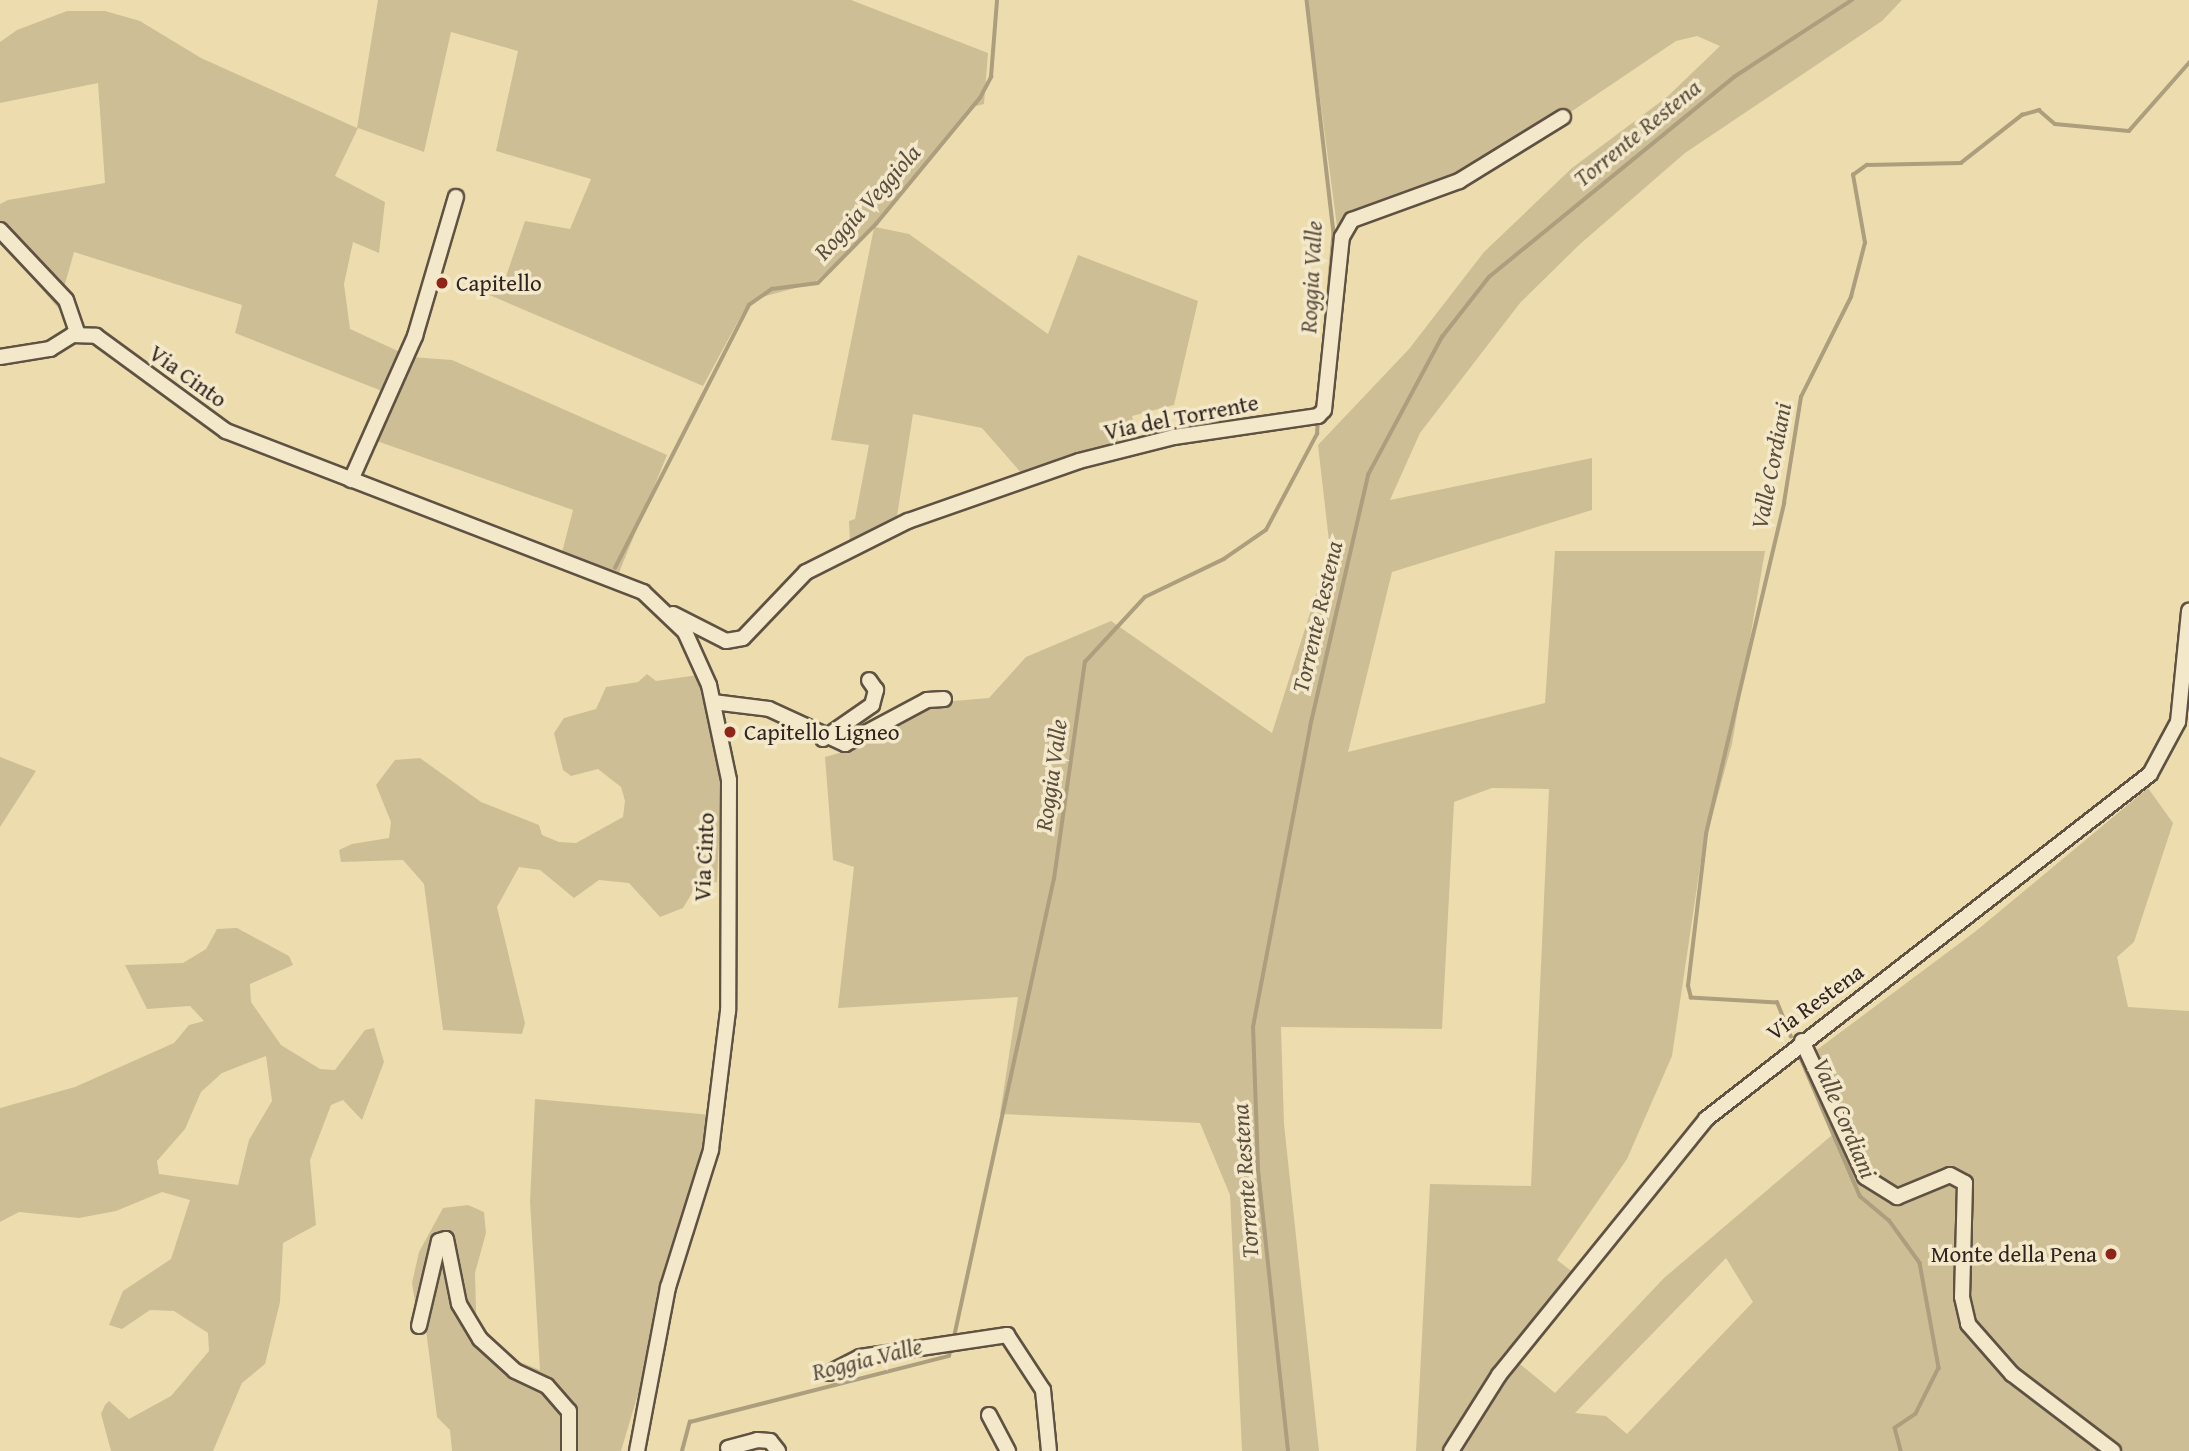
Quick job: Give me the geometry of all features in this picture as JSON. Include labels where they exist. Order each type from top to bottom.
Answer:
[{"type":"street","name":"Via del Torrente","points":[[673,614],[726,641],[743,638],[806,572],[908,521],[1079,461],[1174,437],[1318,416],[1324,410],[1342,237],[1352,220],[1459,181],[1563,117]]},
{"type":"street","points":[[351,480],[415,336],[456,197]]},
{"type":"street","points":[[0,230],[66,300],[78,335],[50,349],[0,357]]},
{"type":"street","name":"Via Cinto","points":[[78,335],[111,346],[210,422],[351,480],[643,592],[673,614],[698,657],[713,702],[729,803],[720,1104],[702,1191],[668,1287],[637,1451]]},
{"type":"street","name":"Via Restena","points":[[1451,1451],[1499,1375],[1706,1119],[1802,1041],[2150,774],[2178,722],[2189,611]]},
{"type":"street","points":[[822,739],[872,705],[876,690],[869,680]]},
{"type":"street","points":[[713,702],[769,709],[822,739],[845,744],[863,739],[927,700],[944,699]]},
{"type":"street","points":[[1802,1041],[1865,1177],[1898,1197],[1950,1175],[1965,1183],[1962,1297],[1968,1324],[2012,1374],[2113,1451]]},
{"type":"street","points":[[419,1326],[439,1241],[446,1239],[459,1304],[480,1339],[515,1371],[547,1386],[569,1411],[569,1451]]},
{"type":"street","points":[[830,1373],[860,1357],[1007,1335],[1043,1390],[1049,1451]]},
{"type":"street","points":[[989,1415],[1008,1451]]},
{"type":"street","points":[[728,1448],[757,1440],[770,1441],[778,1451]]},
{"type":"shaded area","points":[[378,0],[851,0],[988,53],[984,104],[973,107],[875,227],[909,234],[1048,334],[1078,255],[1198,301],[1174,405],[1132,416],[1137,438],[1023,475],[982,428],[913,414],[895,529],[850,542],[849,521],[855,519],[869,445],[831,440],[874,228],[814,283],[758,298],[743,312],[703,386],[487,294],[503,285],[525,221],[570,229],[591,179],[496,151],[518,51],[451,32],[424,152],[358,128],[335,176],[385,202],[379,253],[353,242],[344,284],[350,329],[411,357],[452,360],[667,455],[618,575],[561,556],[573,510],[371,439],[392,395],[235,333],[242,305],[74,252],[65,284],[78,331],[0,241],[0,204],[8,200],[105,183],[98,83],[0,103],[0,42],[17,30],[67,11],[105,11],[140,21],[201,58],[357,128]]},
{"type":"shaded area","points":[[1307,0],[1902,0],[1882,21],[1685,153],[1579,245],[1520,303],[1420,433],[1390,500],[1592,458],[1592,510],[1392,572],[1348,752],[1545,703],[1555,551],[1765,551],[1732,744],[1702,853],[1672,1056],[1627,1159],[1557,1260],[1574,1273],[1508,1354],[1555,1393],[1664,1278],[1838,1130],[1810,1055],[1976,931],[2148,788],[2173,823],[2134,942],[2117,957],[2128,1007],[2189,1011],[2189,1451],[1416,1451],[1430,1184],[1531,1186],[1549,789],[1492,788],[1454,802],[1442,1029],[1281,1027],[1284,1124],[1319,1451],[1242,1451],[1230,1195],[1200,1123],[1000,1114],[1018,997],[838,1008],[854,867],[833,860],[825,757],[860,747],[930,703],[989,698],[1026,657],[1111,621],[1272,733],[1330,550],[1318,445],[1409,349],[1484,252],[1572,168],[1667,97],[1720,46],[1697,36],[1676,41],[1458,188],[1416,207],[1367,214],[1338,234]],"holes":[[[1726,1258],[1753,1302],[1627,1434],[1606,1416],[1575,1413]]]},
{"type":"shaded area","points":[[647,674],[656,681],[698,675],[722,780],[717,882],[695,888],[683,908],[660,917],[629,883],[599,880],[574,898],[540,870],[519,867],[497,907],[525,1023],[522,1034],[443,1030],[424,884],[403,860],[341,862],[339,850],[352,844],[389,838],[391,822],[376,785],[395,760],[420,758],[481,802],[539,825],[542,835],[559,842],[576,843],[623,817],[625,801],[621,787],[598,769],[571,776],[563,770],[554,733],[564,718],[596,709],[606,687],[638,682]]},
{"type":"shaded area","points":[[0,757],[36,771],[0,827]]},
{"type":"shaded area","points":[[237,928],[289,956],[293,965],[250,984],[251,1002],[281,1045],[320,1069],[335,1070],[365,1030],[374,1028],[384,1062],[362,1120],[343,1100],[331,1105],[310,1160],[316,1225],[283,1243],[280,1302],[265,1364],[242,1383],[213,1451],[111,1451],[101,1414],[105,1405],[109,1401],[129,1419],[171,1396],[209,1351],[208,1333],[174,1311],[150,1310],[122,1329],[109,1325],[123,1291],[171,1259],[190,1200],[162,1192],[116,1211],[79,1218],[19,1212],[0,1222],[0,1108],[75,1087],[174,1043],[189,1025],[204,1021],[190,1006],[147,1009],[125,965],[183,963],[206,949],[217,929]],"holes":[[[266,1056],[272,1101],[249,1140],[238,1185],[159,1174],[157,1161],[185,1129],[201,1092],[222,1073]]]},
{"type":"shaded area","points":[[535,1099],[712,1115],[688,1215],[661,1283],[644,1374],[621,1451],[452,1451],[450,1430],[437,1417],[426,1330],[417,1315],[412,1283],[419,1252],[443,1208],[468,1205],[484,1212],[486,1233],[475,1273],[477,1345],[540,1370],[530,1201]]},
{"type":"waterway","name":"Roggia Veggiola","points":[[615,568],[749,305],[772,289],[818,283],[876,224],[980,98],[991,77],[997,0]]},
{"type":"waterway","name":"Roggia Valle","points":[[1307,0],[1334,234],[1328,304]]},
{"type":"waterway","name":"Torrente Restena","points":[[1288,1451],[1258,1169],[1253,1027],[1310,727],[1368,475],[1442,337],[1489,277],[1734,77],[1852,0]]},
{"type":"waterway","name":"Valle Cordiani","points":[[1791,1037],[1777,1003],[1691,998],[1688,986],[1706,834],[1784,503],[1801,397],[1851,297],[1865,243],[1853,175],[1867,165],[1961,163],[2022,115],[2039,110],[2055,124],[2129,131],[2189,63]]},
{"type":"waterway","name":"Roggia Valle","points":[[954,1337],[1054,879],[1085,662],[1145,597],[1224,559],[1266,530],[1317,434],[1318,420]]},
{"type":"waterway","name":"Valle Cordiani","points":[[1798,1051],[1860,1196],[1889,1220],[1920,1263],[1939,1368],[1916,1414],[1895,1428],[1901,1451]]},
{"type":"waterway","name":"Roggia Valle","points":[[682,1451],[690,1422],[949,1356],[951,1348]]},
{"type":"place","name":"Capitello","points":[[442,283]]},
{"type":"place","name":"Capitello Ligneo","points":[[730,732]]},
{"type":"place","name":"Monte della Pena","points":[[2111,1254]]}]
